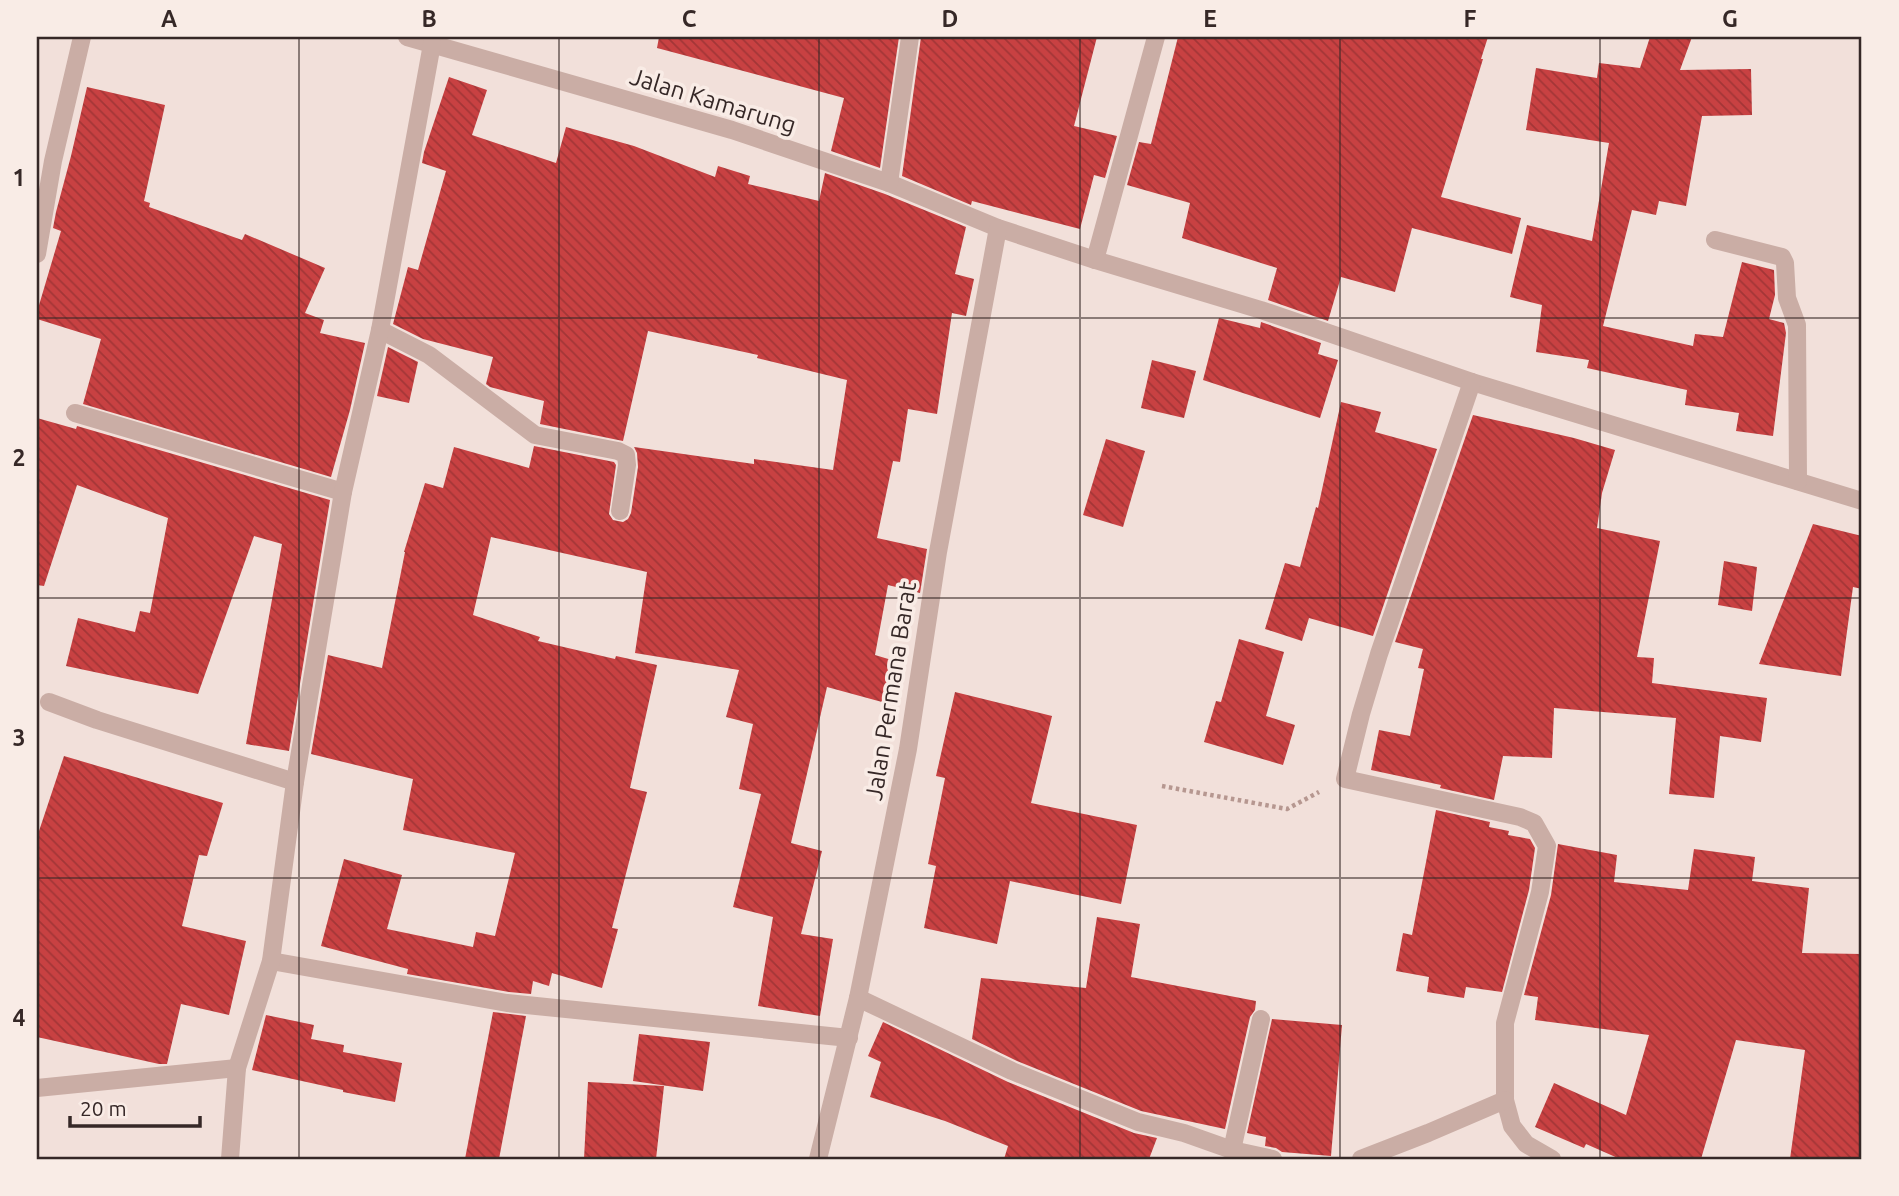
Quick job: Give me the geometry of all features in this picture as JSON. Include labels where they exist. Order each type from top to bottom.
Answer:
[{"type":"street","points":[[37,254],[53,161],[82,37]]},
{"type":"street","name":"Jalan Kamarung","points":[[407,37],[732,130],[889,183],[998,228],[1095,260],[1261,310],[1472,382],[1862,501]]},
{"type":"street","points":[[889,183],[910,37]]},
{"type":"street","points":[[1095,260],[1156,37]]},
{"type":"street","points":[[230,1159],[237,1068],[271,961],[295,782],[343,492],[380,330],[432,44]]},
{"type":"street","name":"Jalan Permana Barat","points":[[818,1159],[858,998],[908,749],[938,552],[998,228]]},
{"type":"street","points":[[1715,240],[1782,257],[1785,263],[1787,298],[1797,325],[1798,481]]},
{"type":"street","points":[[380,330],[429,355],[535,435],[618,450],[626,455],[620,511]]},
{"type":"street","points":[[1472,382],[1379,654],[1360,714],[1345,779],[1520,817],[1534,823],[1547,846],[1540,892],[1505,1023],[1505,1100],[1512,1126],[1526,1144],[1552,1159]]},
{"type":"street","points":[[75,413],[343,492]]},
{"type":"street","points":[[49,702],[295,782]]},
{"type":"street","points":[[271,961],[507,1003],[849,1038]]},
{"type":"street","points":[[858,998],[1012,1071],[1138,1122],[1184,1133],[1232,1150],[1273,1159]]},
{"type":"street","points":[[1232,1150],[1261,1019]]},
{"type":"street","points":[[37,1088],[237,1068]]},
{"type":"street","points":[[1361,1159],[1505,1100]]},
{"type":"path","points":[[1163,786],[1287,808],[1345,779]]},
{"type":"building","points":[[659,37],[899,37],[880,168],[831,151],[844,98],[657,48]]},
{"type":"building","points":[[921,37],[1097,37],[1074,126],[1117,136],[1105,178],[1094,175],[1080,229],[972,201],[971,205],[902,176]]},
{"type":"building","points":[[1178,37],[1488,37],[1441,197],[1521,218],[1512,254],[1412,228],[1395,292],[1341,277],[1328,321],[1268,300],[1277,268],[1182,238],[1190,203],[1127,185],[1139,142],[1151,144]]},
{"type":"building","points":[[1650,37],[1692,37],[1680,70],[1751,69],[1752,115],[1702,116],[1686,206],[1659,201],[1656,215],[1632,210],[1603,326],[1693,346],[1695,334],[1723,337],[1742,262],[1774,270],[1775,295],[1769,319],[1784,323],[1786,333],[1773,436],[1736,431],[1739,413],[1685,405],[1687,390],[1587,368],[1589,360],[1536,352],[1542,305],[1510,297],[1527,225],[1592,241],[1609,143],[1526,130],[1536,68],[1597,78],[1599,63],[1640,68]]},
{"type":"building","points":[[449,77],[487,90],[472,135],[556,163],[566,127],[634,146],[715,177],[718,166],[750,176],[748,184],[819,201],[825,173],[966,227],[955,274],[974,279],[966,316],[952,313],[937,414],[908,409],[900,462],[893,461],[877,538],[927,549],[920,593],[888,585],[875,655],[905,664],[893,705],[827,687],[791,843],[822,851],[801,934],[833,939],[820,1016],[758,1006],[773,917],[733,907],[761,794],[739,789],[753,724],[726,717],[739,670],[635,653],[647,572],[491,537],[473,615],[540,637],[538,641],[615,659],[616,656],[657,665],[630,788],[647,792],[612,928],[618,929],[602,988],[552,973],[549,986],[533,981],[531,994],[509,992],[407,974],[408,969],[321,946],[344,859],[402,875],[387,929],[473,947],[476,932],[495,936],[515,853],[403,830],[413,779],[311,754],[328,655],[382,668],[404,552],[425,483],[443,488],[454,447],[529,468],[534,446],[614,462],[616,465],[609,514],[613,520],[623,522],[631,513],[638,467],[634,447],[754,464],[754,459],[833,470],[847,380],[757,358],[758,355],[648,331],[623,441],[540,424],[544,401],[486,384],[493,357],[423,339],[393,324],[408,267],[418,270],[446,171],[422,163]]},
{"type":"building","points":[[87,87],[165,105],[144,201],[150,203],[149,207],[242,240],[245,234],[325,268],[305,313],[324,320],[320,333],[365,343],[331,477],[83,404],[101,339],[37,319],[37,312],[61,231],[53,228]]},
{"type":"building","points":[[1219,318],[1260,328],[1261,322],[1321,343],[1318,354],[1338,360],[1320,418],[1203,380]]},
{"type":"building","points":[[388,347],[418,362],[409,403],[377,396]]},
{"type":"building","points":[[1152,360],[1196,371],[1184,418],[1141,408]]},
{"type":"building","points":[[1341,402],[1381,412],[1375,432],[1437,449],[1373,636],[1309,618],[1302,641],[1265,629],[1285,563],[1300,567],[1316,507],[1318,508]]},
{"type":"building","points":[[1473,415],[1615,450],[1602,493],[1597,528],[1660,541],[1637,657],[1654,658],[1652,683],[1767,698],[1761,742],[1720,736],[1714,798],[1669,794],[1676,718],[1554,708],[1552,758],[1503,756],[1494,800],[1371,770],[1379,730],[1410,736],[1424,669],[1418,668],[1423,649],[1395,642]]},
{"type":"building","points":[[37,418],[76,429],[77,426],[330,500],[289,751],[246,744],[282,544],[254,536],[198,694],[66,666],[78,618],[135,632],[140,611],[150,613],[168,518],[77,485],[44,586],[37,585]]},
{"type":"building","points":[[1106,439],[1145,451],[1123,527],[1083,515]]},
{"type":"building","points":[[1813,524],[1862,536],[1862,589],[1853,587],[1841,676],[1759,664]]},
{"type":"building","points":[[1724,561],[1757,567],[1752,611],[1718,605]]},
{"type":"building","points":[[1239,639],[1284,652],[1266,716],[1295,725],[1283,765],[1204,742],[1216,701],[1221,702]]},
{"type":"building","points":[[955,692],[1052,716],[1031,803],[1137,825],[1121,904],[1010,881],[997,944],[924,928],[936,866],[928,864],[945,778],[936,776]]},
{"type":"building","points":[[64,756],[223,803],[207,856],[199,855],[182,926],[246,941],[229,1015],[181,1004],[167,1064],[37,1037],[37,837]]},
{"type":"building","points":[[1436,810],[1490,822],[1489,827],[1509,831],[1508,835],[1530,839],[1535,848],[1529,890],[1502,992],[1466,987],[1464,998],[1427,992],[1429,977],[1396,971],[1403,933],[1412,935]]},
{"type":"building","points":[[1558,844],[1617,855],[1614,882],[1688,890],[1694,849],[1755,857],[1752,881],[1809,888],[1802,953],[1862,954],[1862,1159],[1790,1159],[1805,1050],[1736,1040],[1701,1159],[1620,1159],[1586,1144],[1584,1148],[1535,1127],[1554,1083],[1626,1115],[1649,1035],[1535,1020],[1538,997],[1524,995],[1551,895]]},
{"type":"building","points":[[1097,917],[1140,924],[1131,977],[1256,1001],[1225,1129],[1141,1111],[1017,1061],[972,1039],[981,978],[1086,988]]},
{"type":"building","points":[[493,1012],[526,1016],[499,1159],[465,1159]]},
{"type":"building","points":[[266,1015],[314,1025],[311,1039],[344,1045],[343,1052],[402,1063],[395,1102],[252,1070]]},
{"type":"building","points":[[1272,1019],[1342,1025],[1331,1156],[1282,1152],[1265,1146],[1266,1137],[1247,1133]]},
{"type":"building","points":[[883,1022],[1008,1082],[1134,1133],[1157,1138],[1149,1159],[1004,1159],[1008,1146],[945,1121],[870,1097],[881,1062],[868,1056]]},
{"type":"building","points":[[639,1034],[710,1042],[703,1091],[633,1081]]},
{"type":"building","points":[[588,1082],[664,1086],[656,1159],[584,1159]]}]
